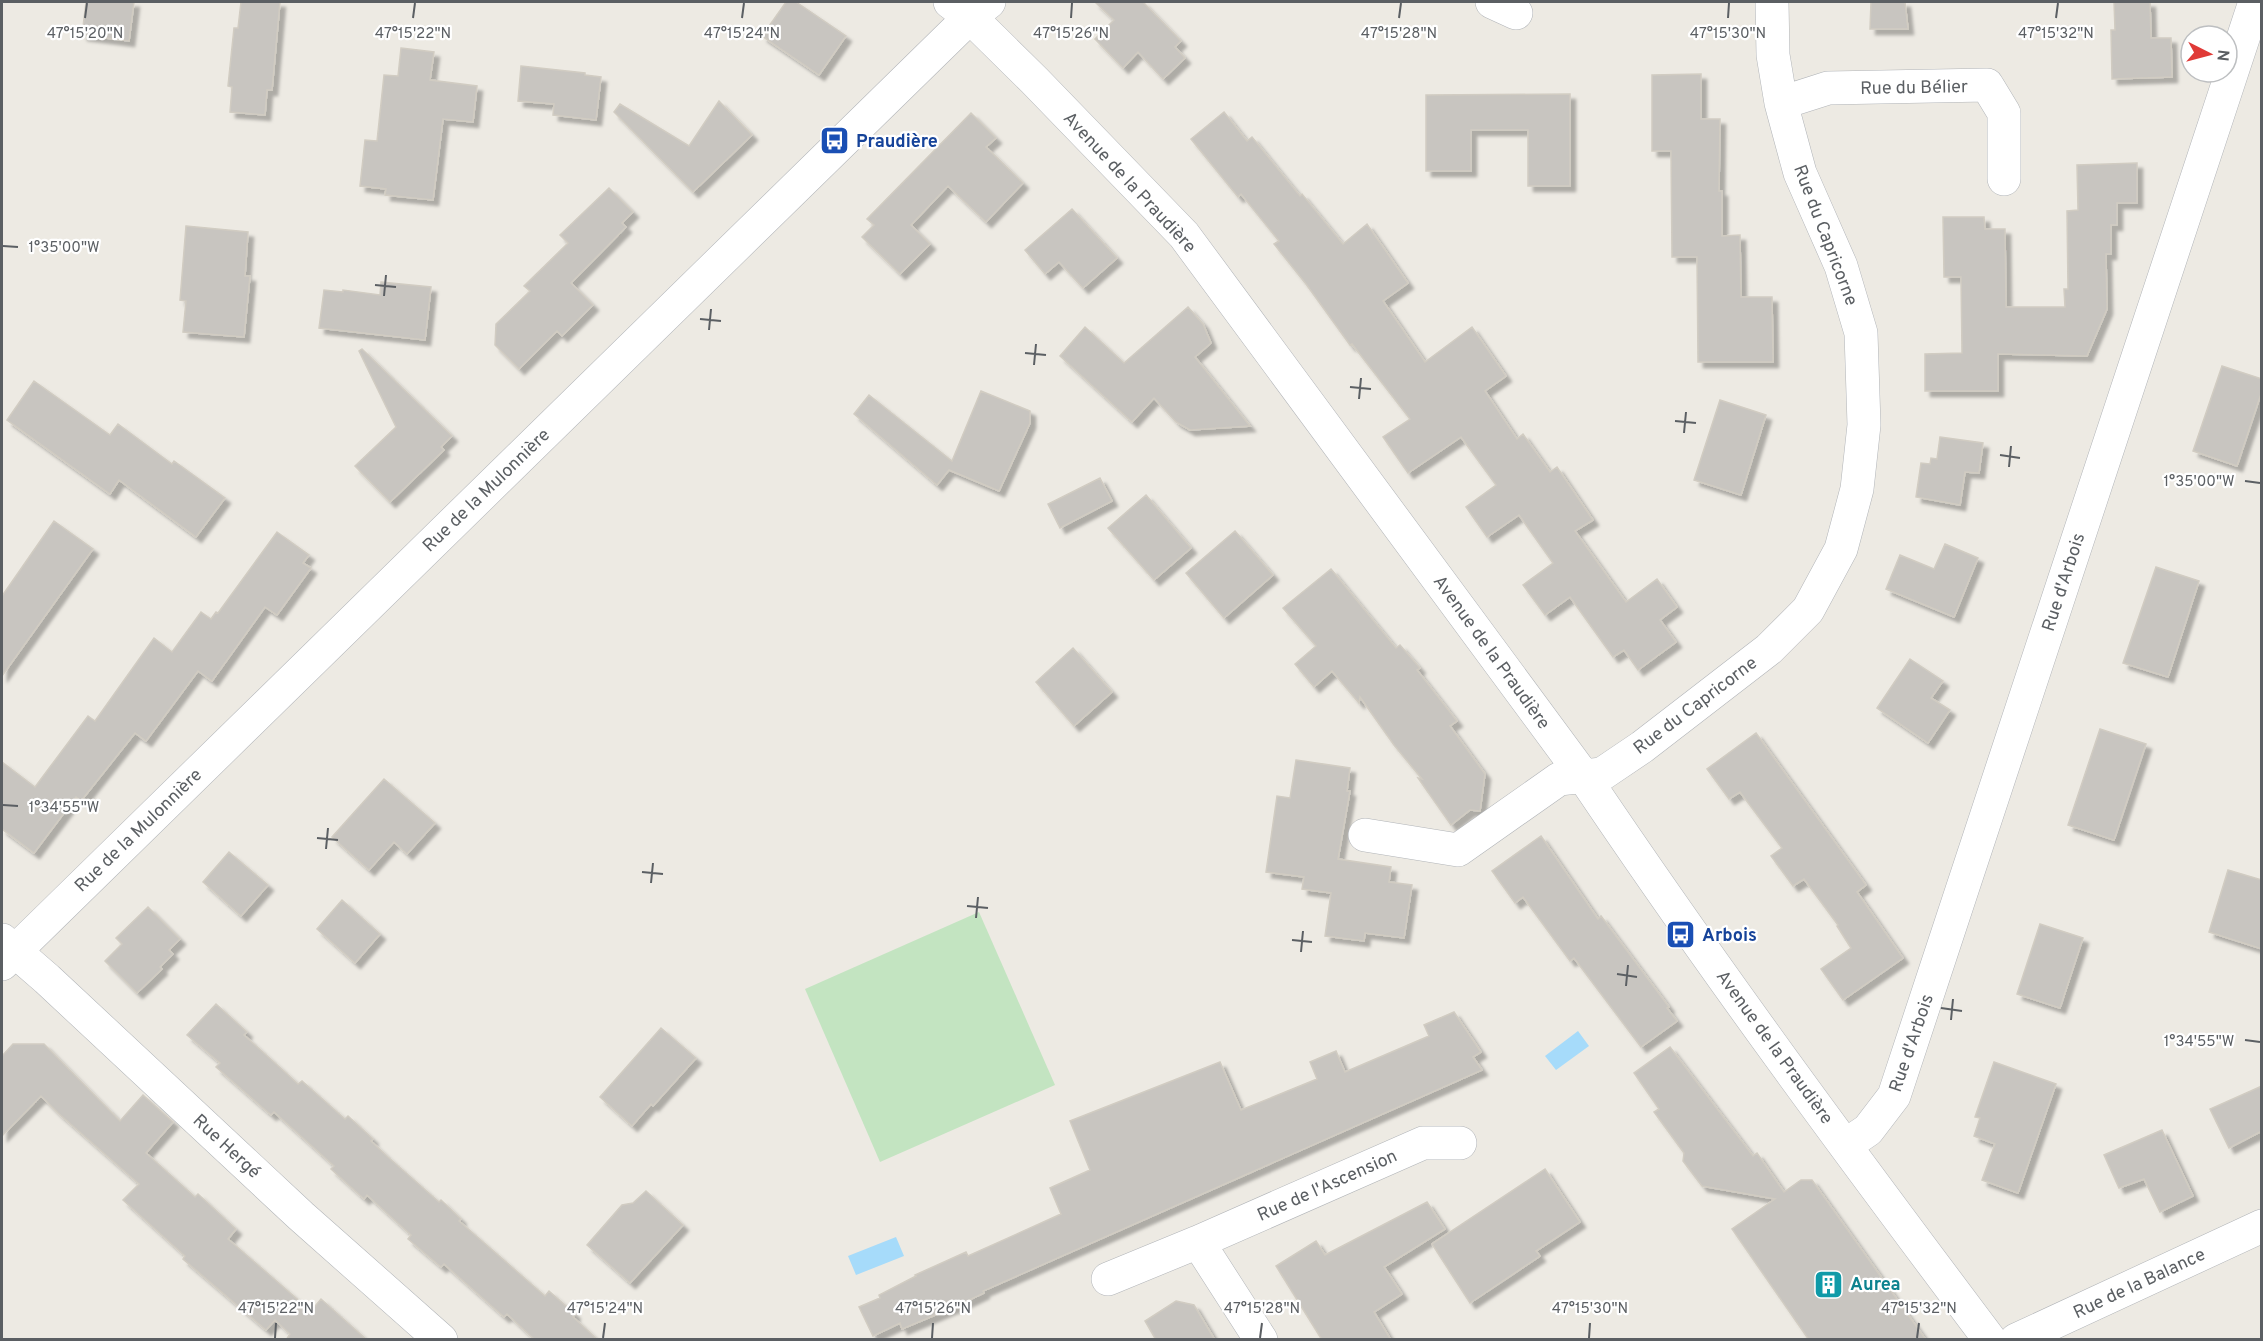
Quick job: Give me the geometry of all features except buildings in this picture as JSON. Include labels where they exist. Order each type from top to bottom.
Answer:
[{"type":"street","name":"Rue du Capricorne","points":[[1365,835],[1458,850],[1548,784],[1559,779],[1602,774],[1635,752],[1769,649],[1808,610],[1841,549],[1857,489],[1864,425],[1861,333],[1841,266],[1800,173],[1781,103],[1773,55],[1772,2]]},
{"type":"street","name":"Rue d'Arbois","points":[[1845,1145],[1868,1130],[1894,1096],[2255,2]]},
{"type":"street","name":"Avenue de la Praudière","points":[[970,7],[1184,235],[1584,777],[1636,855],[1845,1145],[1990,1340]]},
{"type":"street","name":"Rue de la Mulonnière","points":[[6,951],[970,7]]},
{"type":"street","name":"Rue du Bélier","points":[[1781,103],[1828,88],[1987,85],[2004,112],[2004,179]]},
{"type":"street","name":"Rue Hergé","points":[[6,951],[441,1340]]},
{"type":"street","name":"Rue de l'Ascension","points":[[1108,1279],[1423,1143],[1460,1143]]},
{"type":"street","name":"Rue de la Balance","points":[[2016,1340],[2262,1226]]},
{"type":"street","points":[[1198,1242],[1261,1340]]},
{"type":"green space","points":[[979,912],[1055,1085],[880,1162],[805,989]]},
{"type":"water","points":[[1578,1031],[1589,1046],[1556,1070],[1545,1056]]},
{"type":"water","points":[[896,1237],[904,1256],[856,1275],[848,1256]]},
{"type":"place","name":"Praudière","points":[[835,141]]},
{"type":"place","name":"Arbois","points":[[1681,935]]},
{"type":"place","name":"Aurea","points":[[1829,1284]]}]
